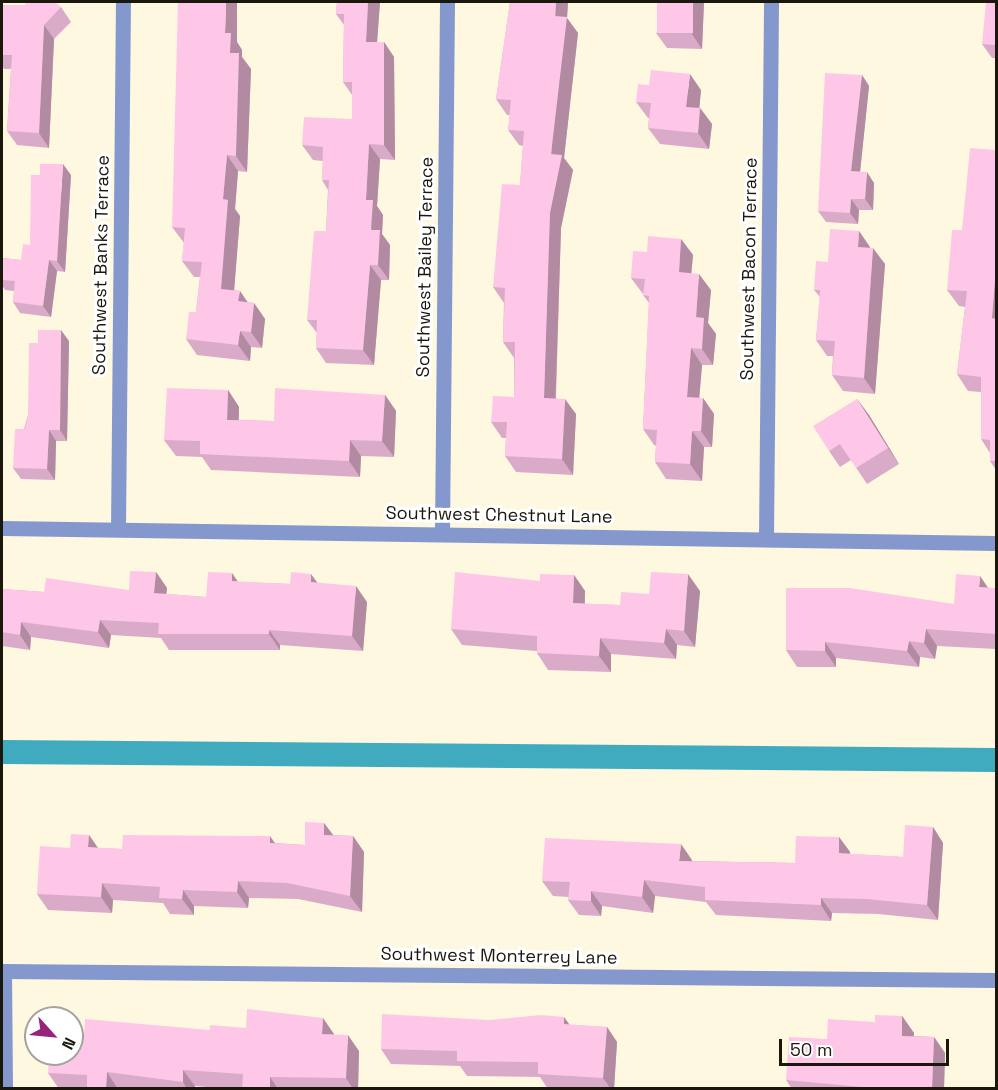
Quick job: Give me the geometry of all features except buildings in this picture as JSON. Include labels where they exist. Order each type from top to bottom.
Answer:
[{"type":"street","name":"Southwest Banks Terrace","points":[[118,529],[123,2]]},
{"type":"street","name":"Southwest Bailey Terrace","points":[[442,534],[447,2]]},
{"type":"street","name":"Southwest Bacon Terrace","points":[[766,537],[771,2]]},
{"type":"street","name":"Southwest Chestnut Lane","points":[[2,528],[766,537],[996,543]]},
{"type":"street","name":"Southwest Monterrey Lane","points":[[3,971],[996,980]]},
{"type":"street","points":[[3,971],[5,1089]]},
{"type":"waterway","points":[[2,752],[996,760]]}]
